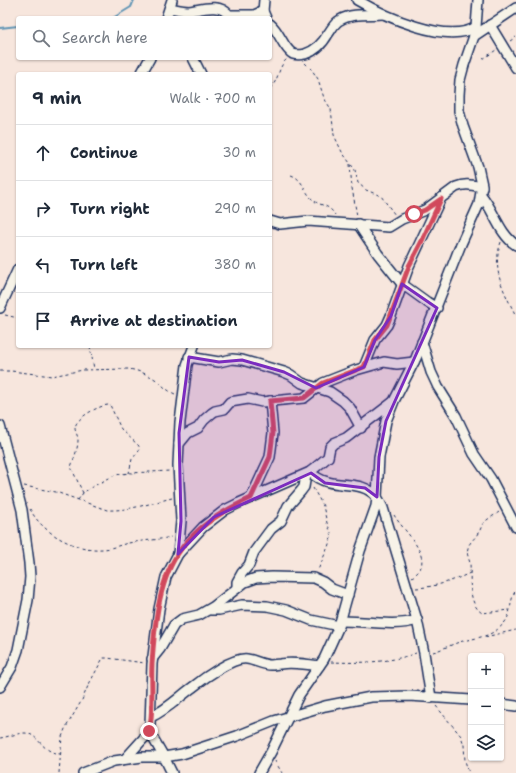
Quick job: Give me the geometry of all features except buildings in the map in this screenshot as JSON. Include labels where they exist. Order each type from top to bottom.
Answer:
[{"type":"street","points":[[167,16],[171,4],[180,14],[187,11],[204,8],[220,8],[225,10],[229,15],[233,16],[265,14],[264,0]]},
{"type":"street","points":[[357,0],[383,14],[408,24],[438,31],[475,31],[490,25],[516,8]]},
{"type":"street","points":[[478,0],[475,31],[460,80],[459,110],[463,126],[478,167],[482,191],[504,234],[516,245]]},
{"type":"street","points":[[272,26],[279,33],[289,50],[294,54],[300,55],[306,54],[316,48],[339,20],[358,15],[383,14]]},
{"type":"street","points":[[490,25],[516,68]]},
{"type":"street","points":[[142,72],[149,60]]},
{"type":"street","points":[[194,60],[199,72]]},
{"type":"street","points":[[272,222],[280,224],[308,221],[389,227],[402,219],[425,210],[456,187],[461,185],[467,184],[482,191]]},
{"type":"street","points":[[259,773],[270,755],[299,695],[321,664],[332,644],[340,623],[377,498],[380,450],[386,421],[414,362],[437,308],[461,244],[479,204],[482,191]]},
{"type":"street","points":[[364,367],[375,340],[389,321],[409,266],[441,199]]},
{"type":"street","points":[[358,224],[378,254],[402,284],[437,308]]},
{"type":"street","points":[[0,308],[16,273]]},
{"type":"street","points":[[422,342],[431,372],[438,387],[456,416],[474,454],[491,479],[516,527]]},
{"type":"street","points":[[178,554],[181,521],[179,444],[183,398],[189,357],[193,348]]},
{"type":"street","points":[[189,357],[219,362],[232,359],[242,360],[284,372],[302,383],[330,392],[343,401],[350,408],[361,428]]},
{"type":"street","points":[[179,444],[188,433],[198,428],[214,411],[224,409],[230,402],[248,399],[258,402],[304,398],[316,388],[337,377],[364,367],[384,362],[397,364],[414,362]]},
{"type":"street","points":[[251,498],[270,457],[273,433],[270,401]]},
{"type":"street","points":[[125,759],[149,731],[151,717],[152,662],[158,609],[162,591],[171,565],[178,554],[214,517],[251,498],[307,475],[328,457],[330,447],[334,443],[346,438],[361,428],[394,402]]},
{"type":"street","points":[[0,426],[22,510],[30,577],[28,600],[18,650],[12,667],[0,687]]},
{"type":"street","points":[[307,475],[325,482],[365,488],[377,498],[386,514],[417,620],[424,652],[431,698]]},
{"type":"street","points":[[236,588],[237,582],[249,565],[254,552],[271,529],[284,518],[288,506],[301,491],[307,475]]},
{"type":"street","points":[[152,662],[174,625],[182,618],[199,615],[225,599],[236,588],[245,582],[256,578],[286,576],[314,578],[323,582],[332,590],[348,595]]},
{"type":"street","points":[[209,609],[219,610],[242,605],[267,606],[286,610],[311,620],[340,623],[399,623],[417,620]]},
{"type":"street","points":[[151,717],[168,708],[202,681],[239,660],[246,659],[271,665],[321,664]]},
{"type":"street","points":[[83,773],[102,765],[125,759],[164,757],[194,750],[238,736],[274,721],[325,706],[371,697],[468,700]]},
{"type":"street","points":[[504,704],[516,706]]},
{"type":"street","points":[[149,731],[172,773]]},
{"type":"path","points":[[272,86],[282,63],[294,54],[308,66],[316,75],[324,98],[331,109],[334,135],[342,152],[355,170],[358,183],[361,187],[381,196],[393,214],[402,219]]},
{"type":"path","points":[[350,163],[352,188],[356,204],[358,224]]},
{"type":"path","points":[[291,175],[303,183],[311,198],[317,203],[328,206],[336,216],[345,223]]},
{"type":"path","points":[[504,234],[500,246],[497,268],[500,282],[516,316]]},
{"type":"path","points":[[0,314],[16,318]]},
{"type":"path","points":[[90,348],[94,369]]},
{"type":"path","points":[[0,370],[11,370],[52,376],[94,369],[134,370],[154,379],[170,392],[183,398]]},
{"type":"path","points":[[83,493],[71,467],[78,440],[74,429],[77,423],[100,406],[110,404],[121,429],[139,446],[139,450],[132,459],[129,473]]},
{"type":"path","points":[[78,500],[83,493],[115,475],[179,470]]},
{"type":"path","points":[[307,475],[322,506],[332,535],[314,578]]},
{"type":"path","points":[[23,486],[56,492],[96,507],[115,510],[146,505],[180,496]]},
{"type":"path","points":[[28,504],[34,516],[46,529],[71,543],[90,548],[103,549],[134,542],[180,535]]},
{"type":"path","points":[[505,507],[483,525],[469,545],[467,552],[469,556],[473,599],[478,610],[482,612],[509,610]]},
{"type":"path","points":[[392,510],[398,522],[411,536],[417,546],[422,562],[421,568],[406,585]]},
{"type":"path","points":[[406,585],[432,586],[470,573]]},
{"type":"path","points":[[482,638],[492,633],[505,622],[511,600],[516,590]]},
{"type":"path","points":[[321,664],[397,659],[438,650],[462,641],[516,630]]},
{"type":"path","points":[[59,773],[65,729],[82,700],[103,658],[152,662]]},
{"type":"path","points":[[431,698],[461,736],[464,745],[465,761],[469,773]]},
{"type":"path","points":[[0,738],[26,733],[34,737],[49,752],[61,754]]},
{"type":"path","points":[[270,755],[275,760],[282,773]]},
{"type":"highlighted area","points":[[402,284],[437,308],[386,421],[379,457],[377,497],[365,488],[325,483],[311,473],[214,517],[178,554],[181,521],[179,433],[189,357],[219,362],[242,360],[284,372],[316,388],[364,367],[375,340],[391,316]]},
{"type":"waterway","points":[[116,16],[131,7],[134,0]]},
{"type":"waterway","points":[[0,28],[16,26]]},
{"type":"route","points":[[149,731],[151,717],[152,664],[158,609],[166,577],[171,565],[183,547],[202,527],[225,510],[251,498],[270,457],[273,433],[270,401],[304,398],[323,383],[345,373],[364,367],[375,340],[387,325],[412,259],[441,199],[425,210],[414,214]]}]
